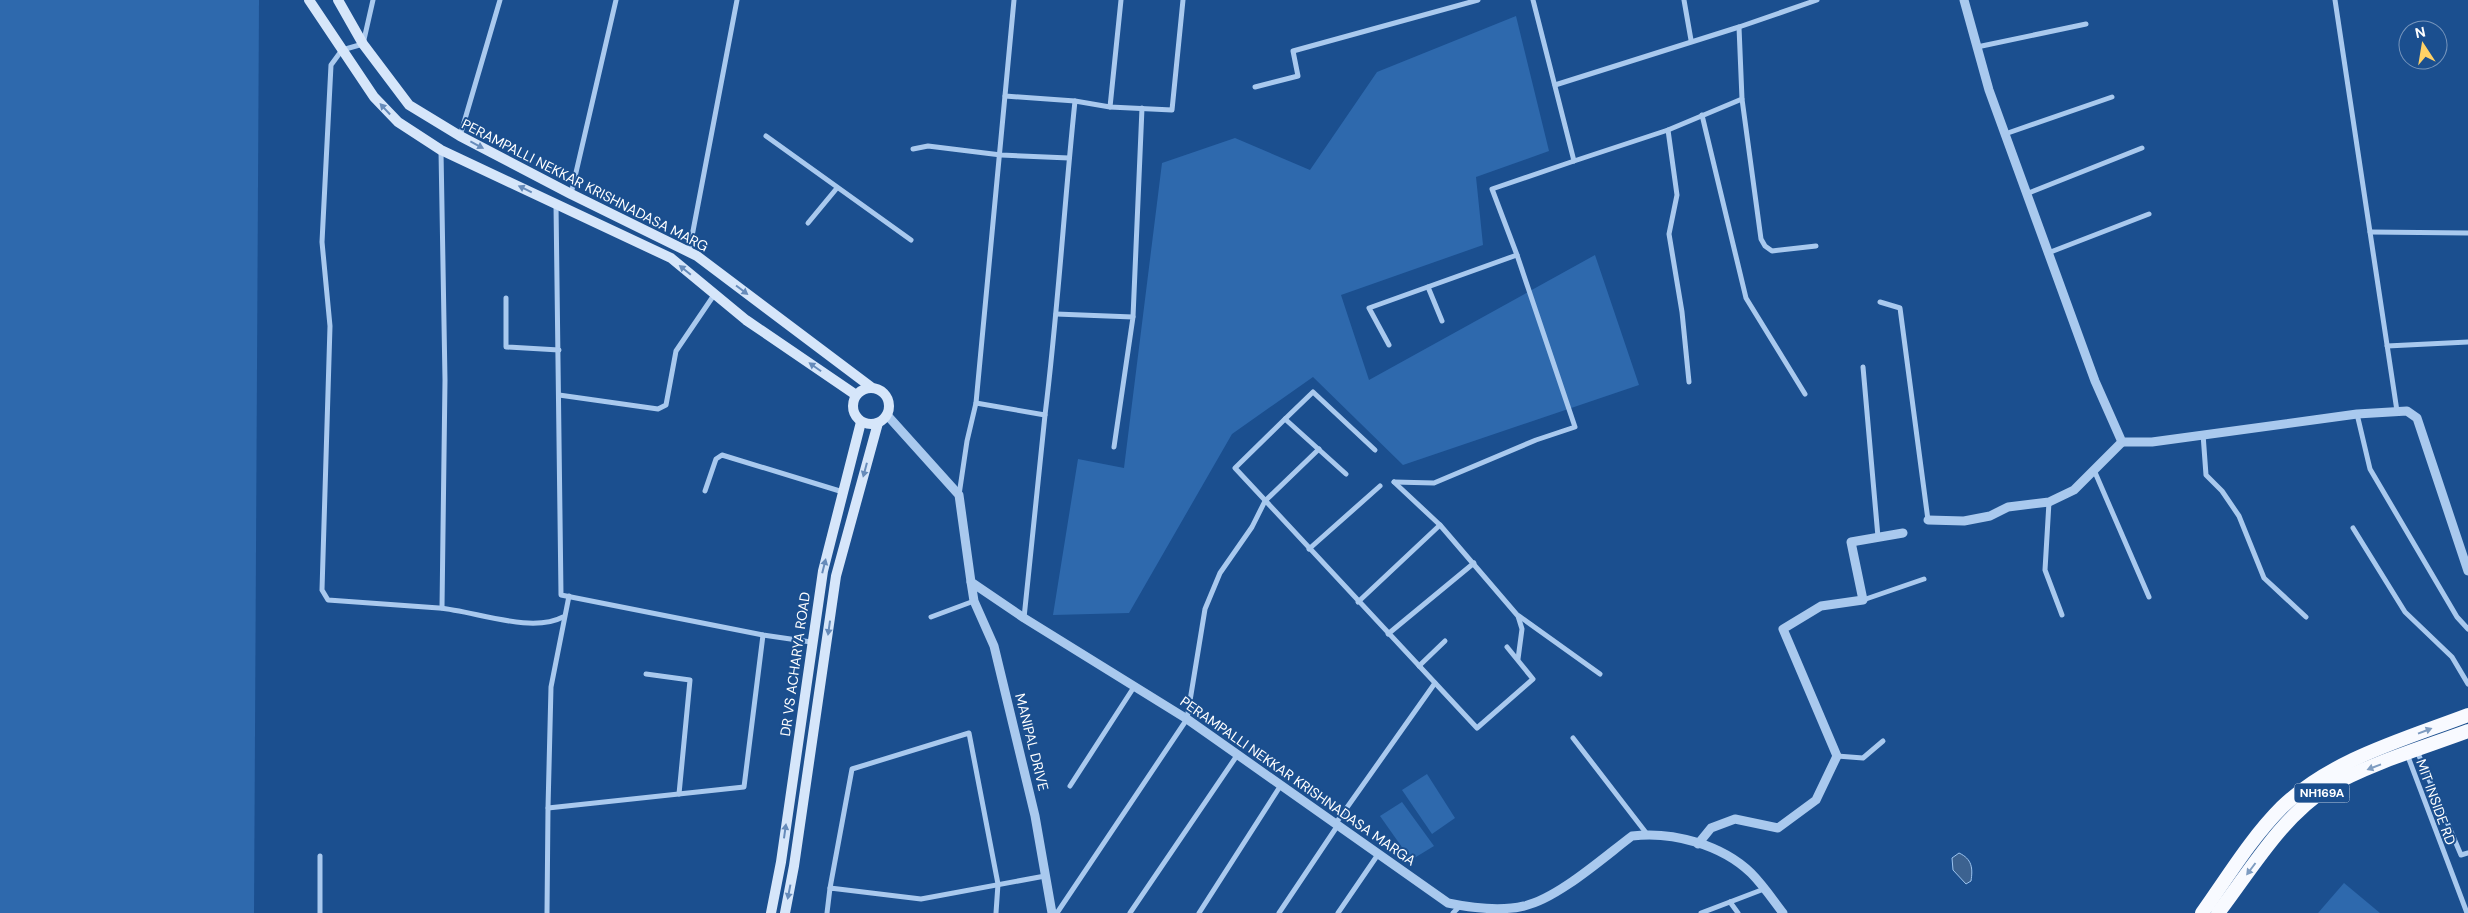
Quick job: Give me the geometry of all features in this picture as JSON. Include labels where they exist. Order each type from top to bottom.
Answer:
[{"type":"highway","name":"NH169A","points":[[2202,913],[2268,822],[2283,806],[2328,772],[2382,748],[2468,715]]},
{"type":"highway","name":"NH169A","points":[[2218,913],[2277,834],[2310,802],[2328,788],[2348,777],[2468,731]]},
{"type":"main road","name":"PERAMPALLI NEKKAR KRISHNADASA MARG","points":[[309,0],[374,97],[398,122],[441,150],[671,258],[746,320],[856,395]]},
{"type":"main road","name":"PERAMPALLI NEKKAR KRISHNADASA MARG","points":[[338,0],[363,44],[410,106],[460,136],[571,194],[689,252],[871,387]]},
{"type":"main road","points":[[871,387],[883,392],[889,402],[887,414],[878,423],[866,424],[861,422],[853,412],[852,406],[856,395],[860,390],[871,387]]},
{"type":"main road","name":"DR VS ACHARYA ROAD","points":[[770,913],[781,862],[822,570],[861,422]]},
{"type":"main road","name":"DR VS ACHARYA ROAD","points":[[785,913],[794,866],[836,576],[878,423]]},
{"type":"main road","points":[[781,862],[794,866]]},
{"type":"street","points":[[373,0],[363,44],[342,50],[331,65],[322,242],[330,326],[322,590],[328,600],[442,608],[516,622],[552,623],[563,617]]},
{"type":"street","points":[[460,136],[500,0]]},
{"type":"street","points":[[571,194],[616,0]]},
{"type":"street","points":[[689,252],[737,0]]},
{"type":"street","points":[[971,582],[959,495],[967,441],[976,403],[1001,155],[1014,0]]},
{"type":"street","points":[[1110,107],[1121,0]]},
{"type":"street","points":[[1005,96],[1075,101],[1110,107],[1172,110],[1183,0]]},
{"type":"street","points":[[1255,87],[1298,76],[1293,51],[1478,0]]},
{"type":"street","points":[[1534,0],[1574,161]]},
{"type":"street","points":[[1684,0],[1691,40]]},
{"type":"street","points":[[1795,0],[1796,7]]},
{"type":"street","points":[[1555,85],[1691,40],[1739,27],[1817,0]]},
{"type":"street","points":[[1964,0],[1989,90],[2026,194],[2095,381],[2122,442]]},
{"type":"street","points":[[2335,0],[2397,411]]},
{"type":"street","points":[[1977,47],[2086,24]]},
{"type":"street","points":[[1739,27],[1742,99],[1762,239],[1765,246],[1772,251],[1816,246]]},
{"type":"street","points":[[2005,134],[2112,97]]},
{"type":"street","points":[[1600,674],[1548,635],[1518,616],[1440,524],[1394,482],[1434,483],[1536,440],[1575,427],[1518,255],[1492,189],[1668,130],[1742,99]]},
{"type":"street","points":[[1024,618],[1056,314],[1075,101]]},
{"type":"street","points":[[1114,447],[1133,317],[1142,108]]},
{"type":"street","points":[[1702,115],[1746,298],[1805,394]]},
{"type":"street","points":[[1668,130],[1677,195],[1669,234],[1682,312],[1689,382]]},
{"type":"street","points":[[766,136],[911,240]]},
{"type":"street","points":[[913,149],[928,146],[1001,155],[1069,158]]},
{"type":"street","points":[[2026,194],[2142,148]]},
{"type":"street","points":[[441,150],[445,380],[442,608]]},
{"type":"street","points":[[808,223],[837,188]]},
{"type":"street","points":[[556,204],[561,595],[763,635],[811,642]]},
{"type":"street","points":[[2048,252],[2149,214]]},
{"type":"street","points":[[2370,232],[2468,233]]},
{"type":"street","points":[[1389,345],[1368,308],[1518,255]]},
{"type":"street","points":[[1428,287],[1442,321]]},
{"type":"street","points":[[559,395],[658,409],[666,405],[676,351],[715,294]]},
{"type":"street","points":[[506,298],[506,347],[559,350]]},
{"type":"street","points":[[1880,302],[1900,308],[1928,520],[1964,520],[1990,516],[2008,506],[2048,502],[2074,490],[2122,442],[2152,442],[2203,434],[2284,426],[2357,414],[2407,411],[2417,418],[2468,571]]},
{"type":"street","points":[[1056,314],[1133,317]]},
{"type":"street","points":[[2387,346],[2468,342]]},
{"type":"street","points":[[1863,367],[1878,537]]},
{"type":"street","points":[[1375,450],[1313,392],[1235,468],[1477,728],[1533,679],[1507,647]]},
{"type":"street","points":[[976,403],[1045,415]]},
{"type":"street","points":[[887,414],[959,495]]},
{"type":"street","points":[[2357,414],[2370,469],[2457,617],[2468,629]]},
{"type":"street","points":[[1285,419],[1346,474]]},
{"type":"street","points":[[905,434],[917,448]]},
{"type":"street","points":[[2203,434],[2206,475],[2222,491],[2239,516],[2264,578],[2306,617]]},
{"type":"street","points":[[1057,913],[1187,720],[1205,609],[1220,573],[1252,527],[1265,501],[1319,449]]},
{"type":"street","points":[[705,491],[716,459],[722,455],[844,492]]},
{"type":"street","points":[[2094,470],[2148,597]]},
{"type":"street","points":[[1309,549],[1380,486]]},
{"type":"street","points":[[2048,502],[2045,570],[2062,615]]},
{"type":"street","points":[[1358,602],[1440,524]]},
{"type":"street","points":[[2353,528],[2405,612],[2452,657],[2468,684]]},
{"type":"street","points":[[1863,600],[1851,542],[1904,533]]},
{"type":"street","points":[[1388,634],[1474,563]]},
{"type":"street","points":[[1698,844],[1711,828],[1735,819],[1778,828],[1816,800],[1836,756],[1783,629],[1821,606],[1863,600],[1924,579]]},
{"type":"street","name":"PERAMPALLI NEKKAR KRISHNADASA MARGA","points":[[971,582],[1024,618],[1238,754],[1448,903],[1482,910],[1523,906],[1545,898],[1632,836],[1646,834],[1666,836],[1698,844],[1729,855],[1752,874],[1783,913]]},
{"type":"street","name":"MANIPAL DRIVE","points":[[971,582],[974,601],[994,646],[1035,816],[1052,913]]},
{"type":"street","points":[[547,913],[551,687],[563,617],[569,596]]},
{"type":"street","points":[[931,617],[974,601]]},
{"type":"street","points":[[1518,616],[1522,629],[1518,659]]},
{"type":"street","points":[[548,808],[744,787],[763,635]]},
{"type":"street","points":[[1419,666],[1445,641]]},
{"type":"street","points":[[646,674],[690,680],[679,794]]},
{"type":"street","points":[[1279,913],[1337,824],[1435,683]]},
{"type":"street","points":[[1070,786],[1134,687]]},
{"type":"street","points":[[827,913],[852,769],[969,733],[998,884],[996,913]]},
{"type":"street","points":[[1573,738],[1646,834]]},
{"type":"street","points":[[1836,756],[1863,758],[1883,741]]},
{"type":"street","points":[[2412,752],[2461,855],[2468,853]]},
{"type":"street","name":"MIT INSIDE RD","points":[[2412,752],[2466,913]]},
{"type":"street","points":[[1130,913],[1238,754]]},
{"type":"street","points":[[1199,913],[1282,784]]},
{"type":"street","points":[[1338,913],[1379,853]]},
{"type":"street","points":[[320,856],[320,913]]},
{"type":"street","points":[[830,888],[921,899],[1045,876]]},
{"type":"street","points":[[1701,913],[1764,889]]},
{"type":"street","points":[[1730,902],[1738,913]]},
{"type":"street","points":[[1453,913],[1460,906]]},
{"type":"shaded area","points":[[0,0],[259,0],[254,913],[0,913]]},
{"type":"shaded area","points":[[1516,16],[1549,151],[1476,177],[1483,245],[1341,295],[1369,380],[1595,255],[1639,385],[1403,465],[1313,377],[1232,434],[1129,613],[1053,615],[1078,459],[1124,468],[1162,163],[1235,138],[1310,170],[1377,72]]},
{"type":"shaded area","points":[[1427,774],[1455,818],[1432,834],[1402,790]]},
{"type":"shaded area","points":[[1402,802],[1434,846],[1411,860],[1380,816]]},
{"type":"shaded area","points":[[1959,853],[1967,858],[1972,868],[1971,881],[1966,884],[1953,870],[1952,858]]},
{"type":"shaded area","points":[[2344,883],[2380,913],[2318,913]]}]
